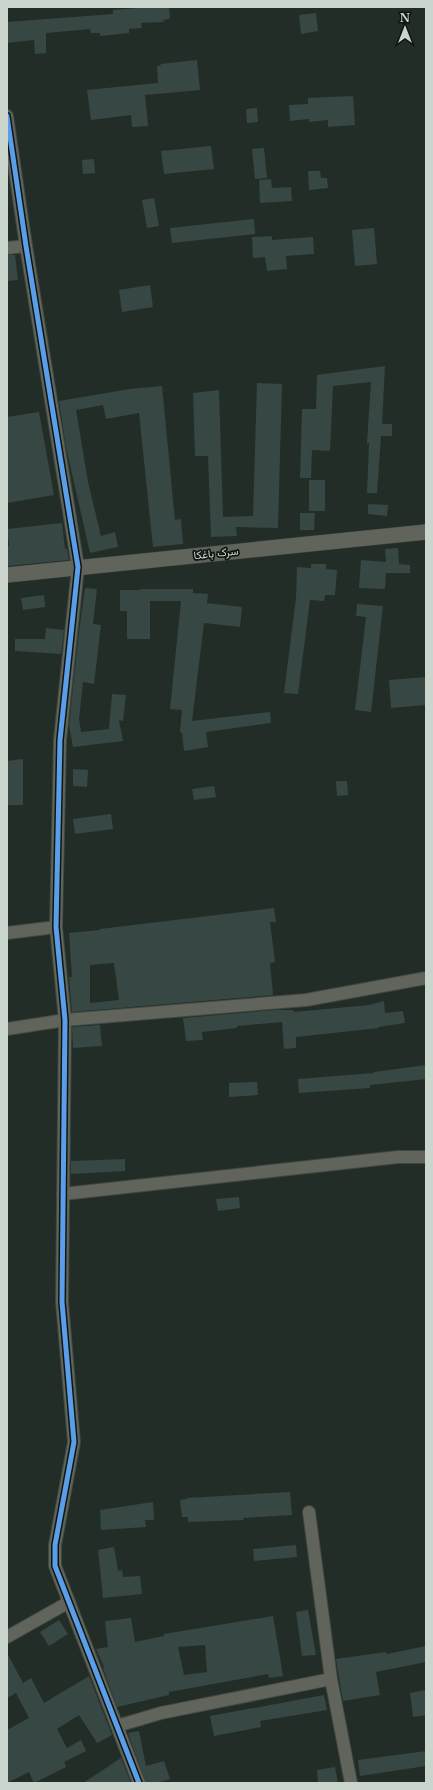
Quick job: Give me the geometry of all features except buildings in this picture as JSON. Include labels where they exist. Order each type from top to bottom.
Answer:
[{"type":"street","points":[[7,116],[26,246],[78,567],[60,740],[56,927],[65,1020],[62,1302],[74,1442],[55,1545],[55,1566],[138,1783]]},
{"type":"street","points":[[7,248],[26,246]]},
{"type":"street","name":"سرک باغکا","points":[[7,575],[426,532]]},
{"type":"street","points":[[7,932],[56,927]]},
{"type":"street","points":[[7,1029],[65,1020],[306,1000],[426,978]]},
{"type":"street","points":[[63,1194],[398,1157],[426,1157]]},
{"type":"street","points":[[309,1512],[331,1678],[351,1783]]},
{"type":"street","points":[[7,1637],[69,1602]]},
{"type":"street","points":[[117,1726],[161,1713],[331,1678]]},
{"type":"cycle path","points":[[7,116],[26,246],[78,567],[60,740],[56,927],[65,1020],[62,1302],[74,1442],[55,1545],[55,1566],[139,1783]]}]
